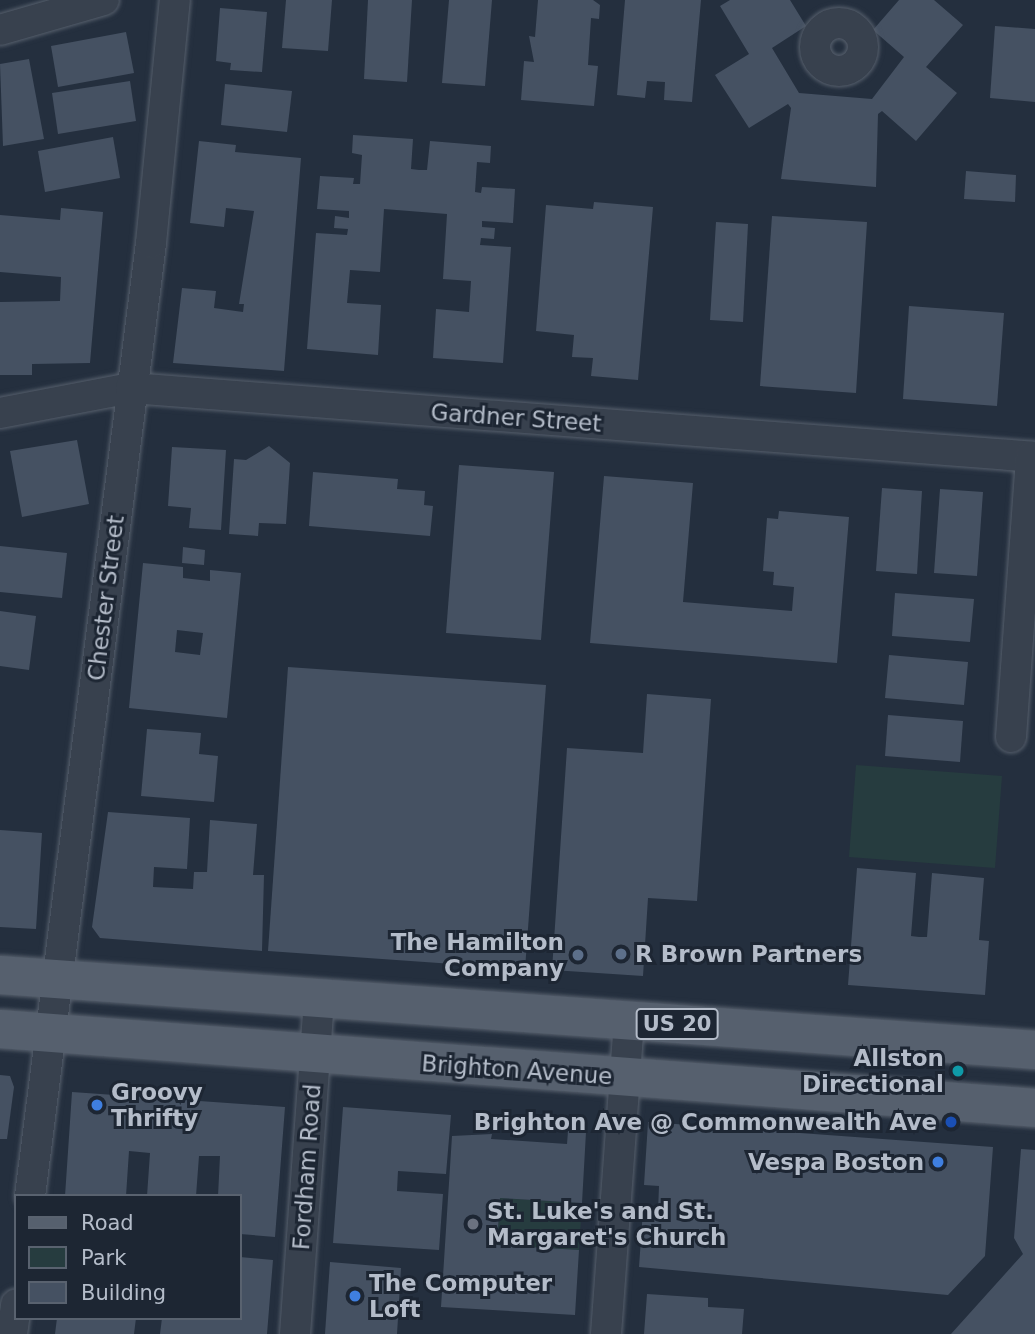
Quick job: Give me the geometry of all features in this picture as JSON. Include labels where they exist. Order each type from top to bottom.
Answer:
[{"type":"main road","name":"US 20","points":[[0,975],[1035,1050]]},
{"type":"main road","name":"Brighton Avenue","points":[[0,1029],[1035,1108]]},
{"type":"street","points":[[0,30],[104,0]]},
{"type":"street","name":"Chester Street","points":[[30,1194],[131,388],[175,0]]},
{"type":"street","name":"Gardner Street","points":[[0,414],[131,388],[1033,457]]},
{"type":"street","points":[[1010,737],[1033,457]]},
{"type":"street","name":"Fordham Road","points":[[295,1334],[320,999]]},
{"type":"street","points":[[606,1334],[629,1021]]},
{"type":"green space","points":[[856,765],[1002,776],[995,868],[849,857]]},
{"type":"green space","points":[[500,1198],[582,1203],[579,1250],[497,1245]]},
{"type":"building","points":[[286,0],[332,0],[328,51],[282,48]]},
{"type":"building","points":[[368,0],[412,0],[407,82],[364,79]]},
{"type":"building","points":[[449,0],[492,0],[485,86],[442,83]]},
{"type":"building","points":[[538,0],[593,0],[600,5],[599,19],[591,18],[588,65],[598,66],[594,106],[521,100],[524,61],[534,62],[529,36],[535,37]]},
{"type":"building","points":[[625,0],[701,0],[692,102],[664,100],[665,82],[647,81],[645,98],[617,95]]},
{"type":"building","points":[[730,0],[790,0],[806,26],[772,48],[799,93],[872,99],[904,57],[873,30],[899,0],[934,0],[963,25],[926,67],[957,93],[916,141],[882,111],[878,114],[876,187],[781,179],[791,108],[788,104],[749,128],[715,75],[749,54],[720,6]]},
{"type":"building","points":[[220,8],[267,12],[262,72],[230,70],[231,63],[216,61]]},
{"type":"building","points":[[995,26],[1035,29],[1035,102],[990,98]]},
{"type":"building","points":[[126,32],[134,73],[58,87],[51,46]]},
{"type":"building","points":[[29,59],[44,139],[3,146],[0,64]]},
{"type":"building","points":[[130,81],[136,121],[58,134],[52,93]]},
{"type":"building","points":[[225,84],[292,91],[287,132],[221,125]]},
{"type":"building","points":[[353,135],[413,139],[411,169],[419,170],[427,170],[430,141],[491,146],[490,163],[477,162],[475,192],[481,193],[482,187],[515,189],[513,223],[482,221],[482,227],[495,228],[494,239],[481,238],[480,245],[511,247],[503,363],[433,358],[436,309],[469,312],[471,281],[443,279],[447,214],[384,209],[380,272],[350,270],[347,303],[381,305],[378,355],[307,349],[316,233],[347,235],[348,229],[334,228],[335,216],[349,218],[349,211],[317,209],[320,176],[354,178],[353,184],[360,184],[362,155],[352,153]]},
{"type":"building","points":[[113,137],[120,178],[45,192],[38,151]]},
{"type":"building","points":[[199,141],[236,145],[235,152],[301,158],[284,371],[173,363],[182,288],[216,291],[214,308],[243,312],[244,304],[239,304],[254,211],[226,208],[224,227],[190,223]]},
{"type":"building","points":[[966,171],[1016,175],[1015,202],[964,199]]},
{"type":"building","points":[[594,202],[653,207],[638,380],[591,376],[593,358],[572,357],[574,335],[536,331],[546,205],[593,209]]},
{"type":"building","points":[[61,208],[103,212],[90,363],[32,364],[32,375],[0,375],[0,302],[60,301],[61,277],[0,272],[0,215],[60,220]]},
{"type":"building","points":[[772,216],[867,222],[856,393],[760,386]]},
{"type":"building","points":[[716,222],[748,224],[743,322],[710,320]]},
{"type":"building","points":[[909,306],[1004,313],[997,406],[903,399]]},
{"type":"building","points":[[77,440],[89,504],[22,517],[10,451]]},
{"type":"building","points":[[269,446],[290,463],[286,524],[259,523],[258,536],[229,534],[234,459],[246,460]]},
{"type":"building","points":[[172,447],[226,450],[221,530],[189,528],[191,508],[168,506]]},
{"type":"building","points":[[459,465],[554,472],[541,640],[446,633]]},
{"type":"building","points":[[313,472],[398,479],[397,489],[425,491],[424,505],[433,506],[430,536],[309,526]]},
{"type":"building","points":[[604,476],[693,483],[683,602],[792,611],[794,587],[773,585],[774,572],[763,571],[767,518],[778,519],[779,511],[849,517],[837,663],[590,643]]},
{"type":"building","points":[[882,488],[922,491],[917,574],[876,571]]},
{"type":"building","points":[[940,489],[983,492],[977,576],[934,573]]},
{"type":"building","points":[[0,546],[67,553],[62,598],[0,592]]},
{"type":"building","points":[[183,547],[205,550],[204,565],[182,563]]},
{"type":"building","points":[[143,563],[183,567],[183,578],[210,581],[210,570],[241,573],[227,718],[129,708]],"holes":[[[177,630],[203,633],[200,655],[175,652]]]},
{"type":"building","points":[[895,593],[974,599],[970,642],[892,636]]},
{"type":"building","points":[[0,611],[36,616],[29,670],[0,666]]},
{"type":"building","points":[[889,655],[968,662],[964,705],[885,698]]},
{"type":"building","points":[[288,667],[546,685],[525,969],[268,951]]},
{"type":"building","points":[[647,694],[711,699],[697,901],[648,898],[643,976],[552,970],[567,748],[643,753]]},
{"type":"building","points":[[888,715],[963,721],[960,762],[885,756]]},
{"type":"building","points":[[147,729],[201,733],[199,754],[218,756],[214,802],[141,796]]},
{"type":"building","points":[[108,812],[190,818],[187,869],[154,867],[153,887],[193,889],[194,872],[207,872],[210,820],[257,824],[253,875],[264,875],[262,951],[100,938],[92,927]]},
{"type":"building","points":[[0,830],[42,833],[36,929],[0,927]]},
{"type":"building","points":[[857,868],[916,873],[911,936],[919,937],[927,937],[932,873],[984,878],[979,940],[989,941],[985,995],[848,985]]},
{"type":"building","points":[[0,1075],[10,1076],[14,1087],[7,1139],[0,1139]]},
{"type":"building","points":[[72,1092],[285,1107],[275,1237],[242,1234],[242,1194],[218,1194],[220,1156],[199,1156],[196,1194],[147,1194],[150,1153],[129,1151],[126,1194],[65,1194]]},
{"type":"building","points":[[343,1107],[451,1115],[446,1174],[398,1171],[397,1191],[443,1194],[439,1250],[333,1243]]},
{"type":"building","points":[[648,1122],[993,1147],[985,1256],[948,1295],[639,1267],[643,1210],[658,1211],[659,1186],[644,1185]]},
{"type":"building","name":"St. Luke's and St. Margaret's Church","points":[[568,1131],[586,1132],[582,1203],[500,1198],[497,1245],[579,1250],[575,1315],[441,1307],[452,1136],[492,1134],[491,1139],[567,1144]]},
{"type":"building","points":[[1021,1149],[1035,1150],[1035,1334],[951,1334],[1023,1254],[1014,1238]]},
{"type":"building","points":[[242,1257],[273,1260],[267,1334],[160,1334],[162,1320],[242,1320]]},
{"type":"building","points":[[330,1262],[401,1268],[397,1334],[325,1334]]},
{"type":"building","points":[[647,1294],[708,1298],[708,1307],[744,1309],[742,1334],[644,1334]]},
{"type":"building","points":[[57,1320],[136,1320],[134,1334],[55,1334]]},
{"type":"place","name":"R Brown Partners","points":[[621,954]]},
{"type":"place","name":"The Hamilton Company","points":[[578,955]]},
{"type":"place","name":"Allston Directional","points":[[958,1071]]},
{"type":"place","name":"Groovy Thrifty","points":[[97,1105]]},
{"type":"place","name":"Brighton Ave @ Commonwealth Ave","points":[[951,1122]]},
{"type":"place","name":"Vespa Boston","points":[[938,1162]]},
{"type":"place","name":"St. Luke's and St. Margaret's Church","points":[[473,1224]]},
{"type":"place","name":"The Computer Loft","points":[[355,1296]]}]
